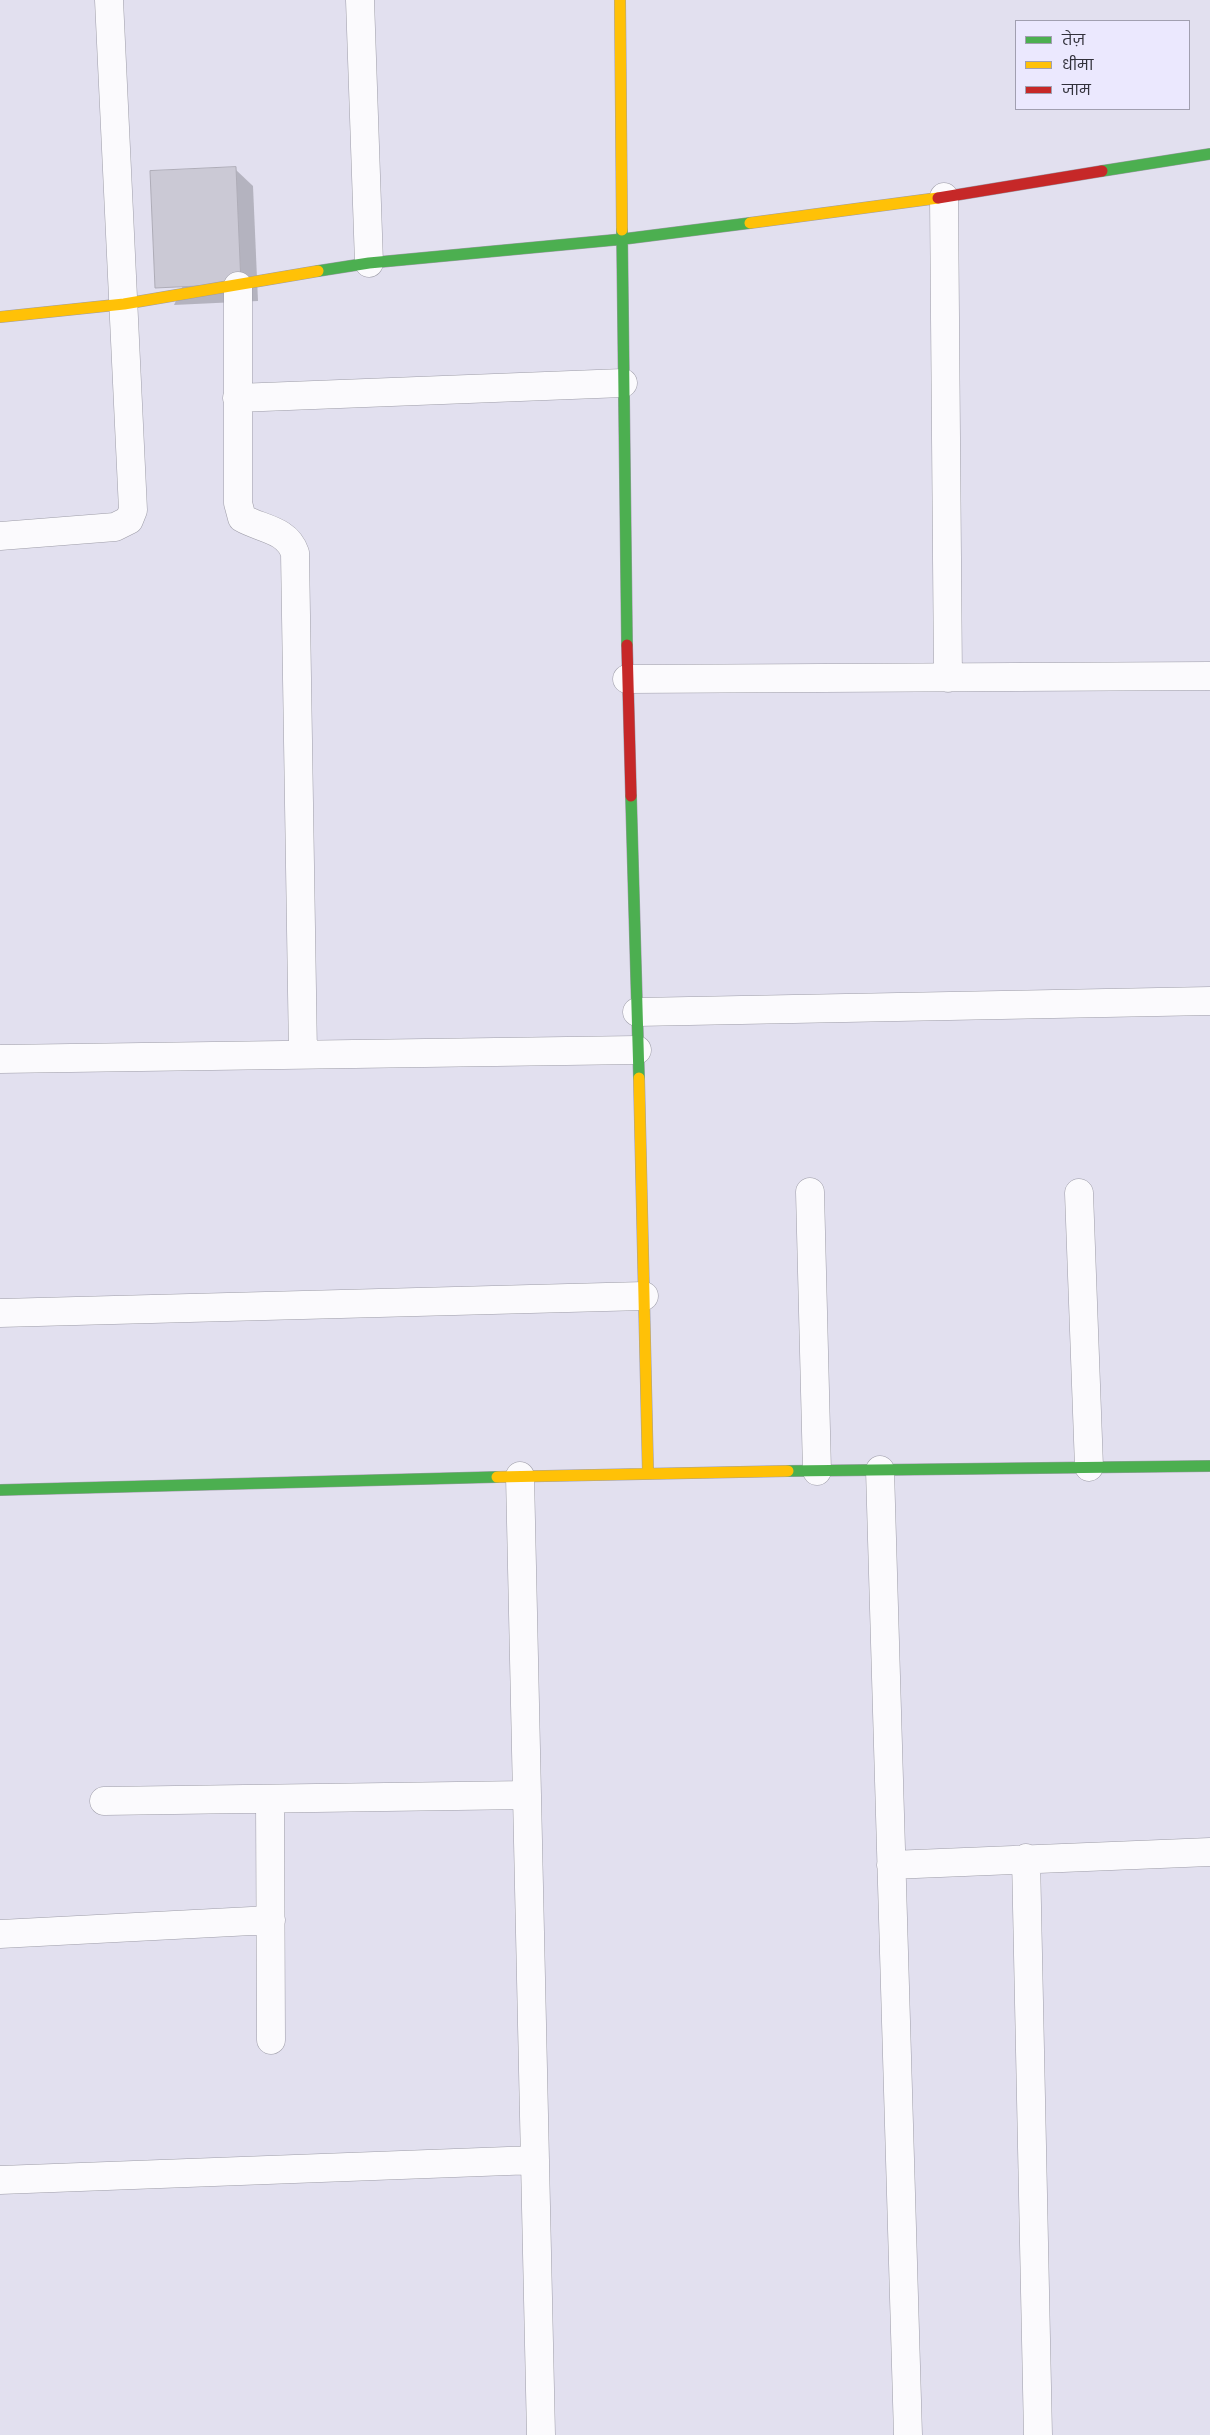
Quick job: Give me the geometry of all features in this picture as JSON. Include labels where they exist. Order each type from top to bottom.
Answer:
[{"type":"street","points":[[0,536],[115,527],[129,520],[133,510],[109,0]]},
{"type":"street","points":[[360,0],[369,263]]},
{"type":"street","points":[[620,0],[624,239],[622,383],[627,679],[648,1473]]},
{"type":"street","points":[[0,317],[124,304],[369,263],[624,239],[944,197],[1210,154]]},
{"type":"street","points":[[944,197],[948,678]]},
{"type":"street","points":[[238,286],[238,503],[242,518],[252,524],[279,532],[292,543],[295,553],[303,1054]]},
{"type":"street","points":[[237,398],[622,383]]},
{"type":"street","points":[[627,679],[1210,676]]},
{"type":"street","points":[[637,1012],[1210,1001]]},
{"type":"street","points":[[0,1059],[637,1050]]},
{"type":"street","points":[[810,1192],[817,1471]]},
{"type":"street","points":[[1079,1193],[1089,1467]]},
{"type":"street","points":[[0,1313],[644,1296]]},
{"type":"street","points":[[0,1490],[648,1473],[1210,1466]]},
{"type":"street","points":[[880,1470],[908,2435]]},
{"type":"street","points":[[520,1476],[541,2435]]},
{"type":"street","points":[[104,1801],[527,1795]]},
{"type":"street","points":[[270,1799],[271,2040]]},
{"type":"street","points":[[892,1865],[1026,1858],[1210,1852]]},
{"type":"street","points":[[1026,1858],[1038,2435]]},
{"type":"street","points":[[0,1934],[271,1920]]},
{"type":"street","points":[[0,2180],[535,2160]]},
{"type":"building","points":[[236,167],[241,284],[155,288],[150,171]]},
{"type":"traffic: fast","points":[[1102,171],[1210,154]]},
{"type":"traffic: fast","points":[[318,271],[369,263],[624,239],[750,223]]},
{"type":"traffic: fast","points":[[622,230],[627,645]]},
{"type":"traffic: fast","points":[[631,796],[639,1078]]},
{"type":"traffic: fast","points":[[788,1471],[1210,1466]]},
{"type":"traffic: fast","points":[[0,1490],[497,1477]]},
{"type":"traffic: slow","points":[[620,0],[622,230]]},
{"type":"traffic: slow","points":[[750,223],[938,198]]},
{"type":"traffic: slow","points":[[0,317],[124,304],[318,271]]},
{"type":"traffic: slow","points":[[639,1078],[648,1473]]},
{"type":"traffic: slow","points":[[497,1477],[788,1471]]},
{"type":"traffic: jam","points":[[938,198],[1102,171]]},
{"type":"traffic: jam","points":[[627,645],[631,796]]}]
